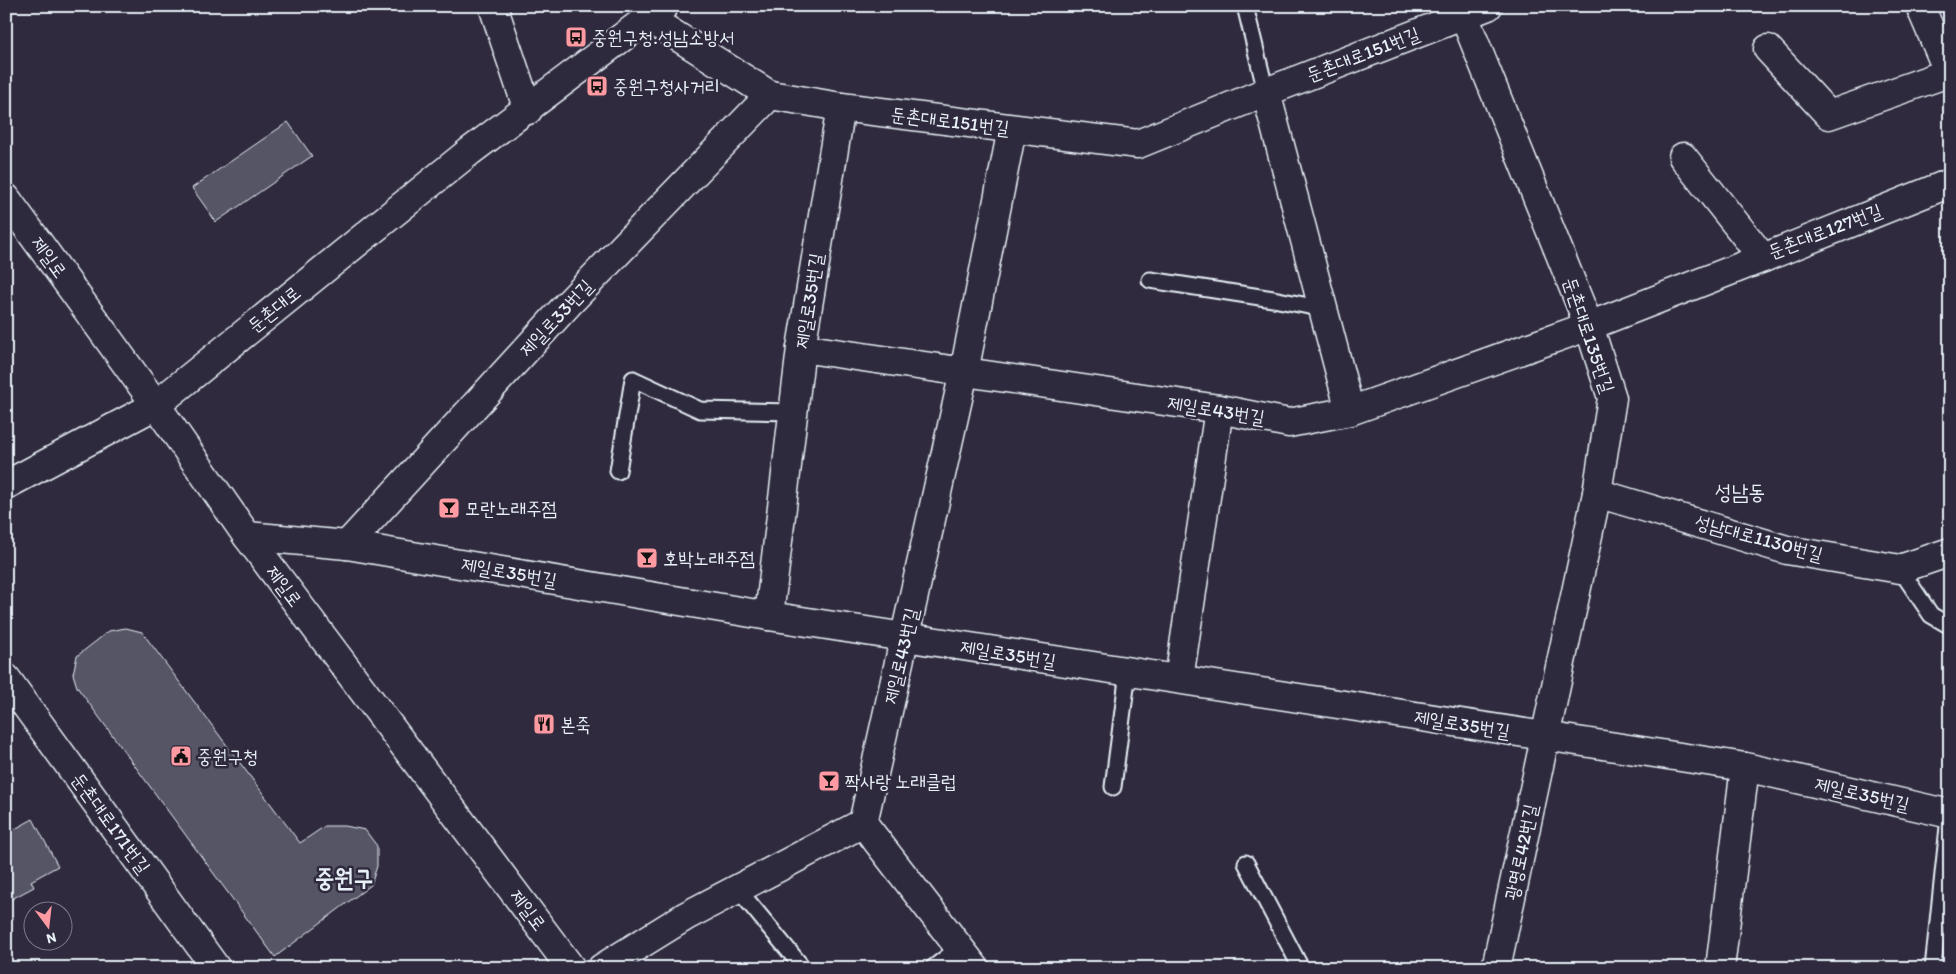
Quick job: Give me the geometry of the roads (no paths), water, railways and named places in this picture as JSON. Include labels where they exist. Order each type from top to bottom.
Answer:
[{"type":"street","points":[[493,6],[528,110]]},
{"type":"street","points":[[1768,48],[1829,114],[1949,74],[1941,34],[1920,6]]},
{"type":"street","name":"둔촌대로151번길","points":[[656,12],[770,95],[1012,129],[1138,144],[1471,9]]},
{"type":"street","name":"둔촌대로135번길","points":[[1471,9],[1589,326],[1612,398],[1598,493],[1546,737]]},
{"type":"street","name":"둔촌대로","points":[[6,485],[156,405],[469,152],[528,110],[656,12]]},
{"type":"street","points":[[1266,92],[1350,411]]},
{"type":"street","name":"제일로33번길","points":[[347,545],[569,303],[770,95]]},
{"type":"street","name":"제일로35번길","points":[[769,616],[801,348],[841,106]]},
{"type":"street","name":"제일로43번길","points":[[863,823],[964,372],[1012,129]]},
{"type":"street","name":"둔촌대로127번길","points":[[1683,157],[1762,258],[1950,183]]},
{"type":"street","name":"제일로","points":[[6,198],[156,405],[247,536],[572,968]]},
{"type":"street","name":"제일로43번길","points":[[964,372],[1219,410],[1289,423],[1350,411],[1589,326],[1762,258]]},
{"type":"street","points":[[801,348],[964,372]]},
{"type":"street","points":[[1179,679],[1219,410]]},
{"type":"street","name":"성남대로1130번길","points":[[1598,493],[1787,550],[1900,569],[1950,552]]},
{"type":"street","name":"제일로35번길","points":[[247,536],[347,545],[905,638],[1745,767],[1949,812]]},
{"type":"street","name":"둔촌대로171번길","points":[[6,678],[216,968]]},
{"type":"street","name":"광명로42번길","points":[[1496,968],[1546,737]]},
{"type":"street","points":[[1720,968],[1745,767]]},
{"type":"street","points":[[602,968],[686,916],[863,823],[968,957]]},
{"type":"lane","points":[[1245,6],[1266,92]]},
{"type":"lane","points":[[1150,280],[1324,309]]},
{"type":"lane","points":[[618,471],[633,379],[700,410],[794,412]]},
{"type":"lane","points":[[1900,569],[1931,615],[1950,626]]},
{"type":"lane","points":[[1113,787],[1128,672]]},
{"type":"lane","name":"제일로35번길","points":[[1933,968],[1949,812]]},
{"type":"lane","points":[[1246,863],[1301,968]]},
{"type":"lane","points":[[738,888],[803,968]]},
{"type":"lane","points":[[933,968],[968,957]]},
{"type":"place","name":"중원구청.성남소방서","points":[[576,37]]},
{"type":"place","name":"중원구청사거리","points":[[597,86]]},
{"type":"place","name":"모란노래주점","points":[[449,508]]},
{"type":"place","name":"호박노래주점","points":[[647,558]]},
{"type":"place","name":"본죽","points":[[544,724]]},
{"type":"place","name":"중원구청","points":[[181,756]]},
{"type":"place","name":"짝사랑 노래클럽","points":[[829,781]]},
{"type":"district","name":"성남동","points":[[1740,491]]},
{"type":"district","name":"중원구","points":[[344,877]]}]
